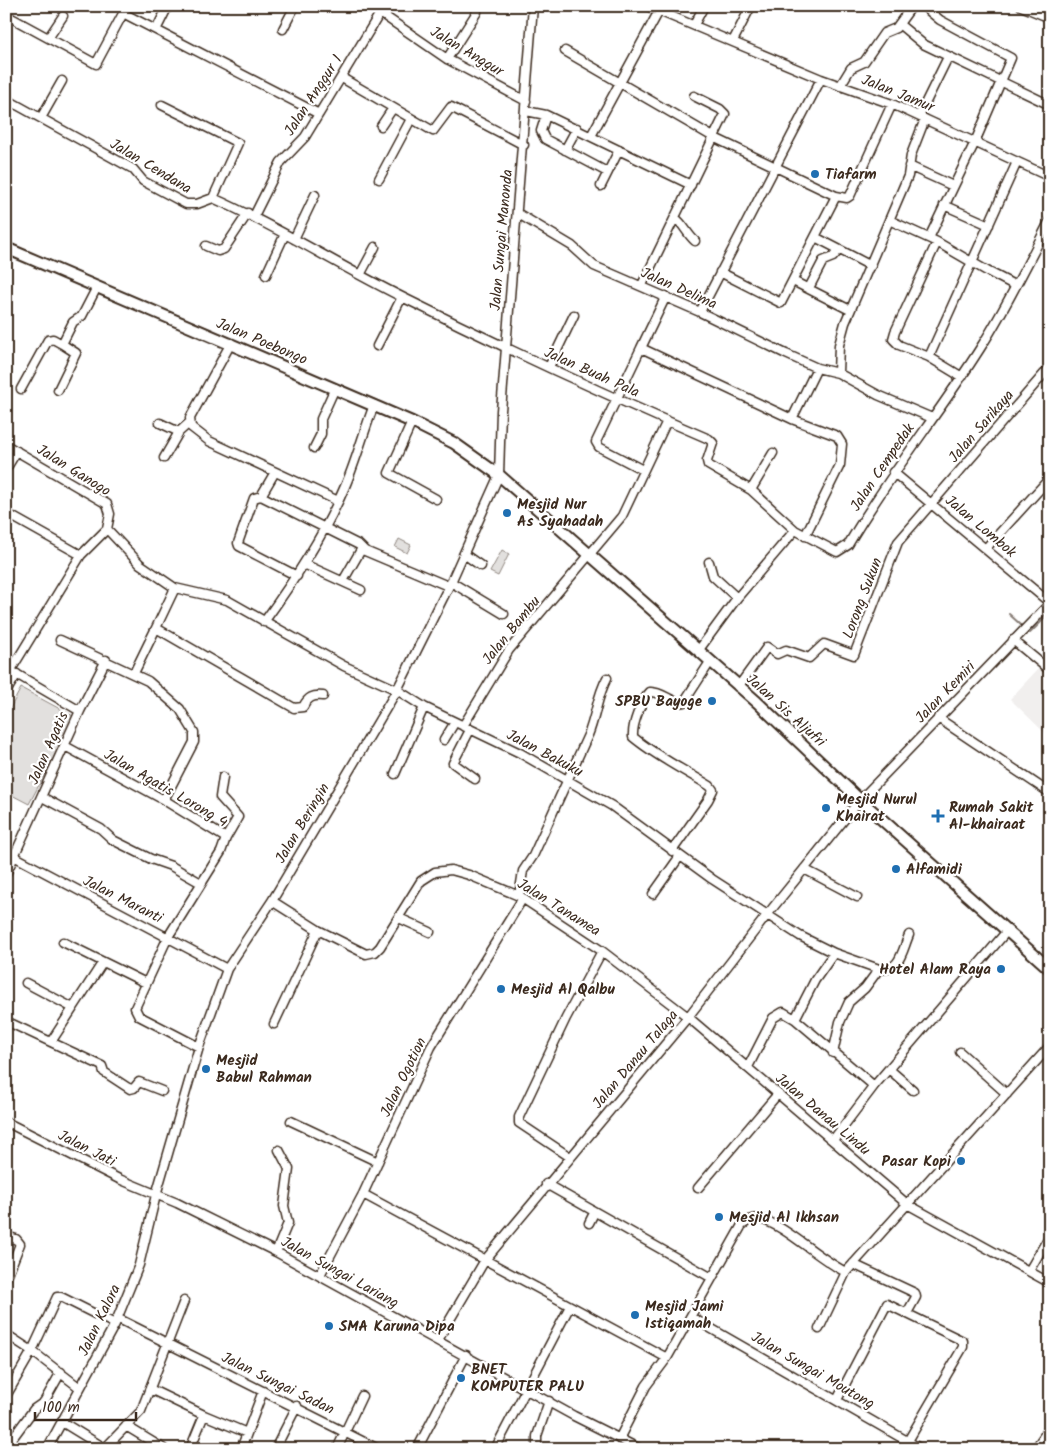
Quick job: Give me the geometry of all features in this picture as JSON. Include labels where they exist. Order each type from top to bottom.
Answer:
[{"type":"main road","name":"Jalan Poebongo","points":[[6,248],[412,422],[454,443],[499,475]]},
{"type":"main road","name":"Jalan Sis Aljufri","points":[[499,475],[757,702],[860,800],[1050,969]]},
{"type":"street","points":[[156,30],[168,6]]},
{"type":"street","points":[[283,29],[295,6]]},
{"type":"street","name":"Jalan Anggur","points":[[370,6],[447,59],[526,101]]},
{"type":"street","points":[[447,59],[476,12],[476,6]]},
{"type":"street","name":"Jalan Sungai Manonda","points":[[499,475],[505,349],[524,146],[533,6]]},
{"type":"street","name":"Jalan Jamur","points":[[647,6],[821,79],[892,104],[1050,177]]},
{"type":"street","points":[[694,25],[704,6]]},
{"type":"street","points":[[733,41],[751,6]]},
{"type":"street","points":[[840,86],[851,68],[864,62],[884,32],[894,29],[912,6]]},
{"type":"street","points":[[922,6],[940,20],[1010,56],[975,142],[929,238]]},
{"type":"street","points":[[1021,6],[1050,18]]},
{"type":"street","points":[[6,15],[96,64],[125,10],[156,30],[319,114]]},
{"type":"street","points":[[591,136],[659,11]]},
{"type":"street","name":"Jalan Anggur 1","points":[[206,246],[218,251],[224,249],[251,215],[280,162],[302,141],[380,13]]},
{"type":"street","points":[[49,38],[63,16]]},
{"type":"street","points":[[899,24],[923,44],[1050,106]]},
{"type":"street","points":[[565,51],[716,138],[775,168],[836,196],[846,198],[850,196],[892,104]]},
{"type":"street","points":[[838,372],[839,345],[850,310],[871,266],[908,176],[911,155],[922,117],[948,57]]},
{"type":"street","points":[[342,78],[435,131],[451,107],[524,146]]},
{"type":"street","points":[[700,312],[821,79]]},
{"type":"street","points":[[42,118],[62,81]]},
{"type":"street","points":[[642,285],[716,138],[725,113],[694,96]]},
{"type":"street","name":"Jalan Cendana","points":[[6,99],[133,169],[143,181],[186,204],[197,204],[213,198]]},
{"type":"street","points":[[162,105],[238,143],[213,198],[251,215],[402,298],[505,349]]},
{"type":"street","points":[[381,126],[393,108]]},
{"type":"street","points":[[526,111],[546,115],[576,128],[691,185]]},
{"type":"street","points":[[546,115],[542,133],[546,140],[608,172]]},
{"type":"street","points":[[379,179],[411,119]]},
{"type":"street","points":[[565,150],[576,128]]},
{"type":"street","points":[[601,186],[619,150]]},
{"type":"street","points":[[929,357],[1017,162]]},
{"type":"street","points":[[910,166],[953,186]]},
{"type":"street","points":[[294,238],[315,195]]},
{"type":"street","points":[[720,272],[779,303],[793,281],[836,196]]},
{"type":"street","points":[[944,205],[989,225]]},
{"type":"street","name":"Jalan Delima","points":[[518,213],[572,246],[590,263],[666,296],[817,368],[838,372],[878,395],[932,418]]},
{"type":"street","points":[[675,218],[684,224],[688,234],[695,241]]},
{"type":"street","points":[[889,220],[937,242],[1016,286]]},
{"type":"street","name":"Jalan Cempedak","points":[[795,530],[832,551],[841,551],[848,545],[893,472],[962,377],[1016,286],[1050,220]]},
{"type":"street","points":[[266,275],[285,234]]},
{"type":"street","points":[[815,237],[871,266]]},
{"type":"street","points":[[937,242],[893,339],[899,345],[929,357],[962,377]]},
{"type":"street","points":[[360,275],[375,247]]},
{"type":"street","points":[[809,288],[823,261],[833,257],[839,250]]},
{"type":"street","points":[[793,281],[850,310]]},
{"type":"street","points":[[62,344],[73,322],[82,316],[97,287]]},
{"type":"street","points":[[666,296],[596,440],[596,444],[643,470],[667,421]]},
{"type":"street","points":[[377,346],[402,298]]},
{"type":"street","points":[[549,367],[574,315]]},
{"type":"street","points":[[21,389],[48,340],[53,340],[76,353],[58,390]]},
{"type":"street","points":[[164,458],[179,432],[189,423],[231,344]]},
{"type":"street","points":[[641,348],[792,419],[837,436],[842,444],[840,465],[805,536]]},
{"type":"street","name":"Jalan Buah Pala","points":[[505,349],[711,440],[713,444],[707,461],[708,465],[750,490],[795,530]]},
{"type":"street","name":"Jalan Sarikaya","points":[[933,504],[1050,367]]},
{"type":"street","points":[[792,419],[817,368]]},
{"type":"street","points":[[314,448],[321,434],[323,414],[335,388]]},
{"type":"street","points":[[264,622],[297,576],[338,501],[355,462],[374,405]]},
{"type":"street","points":[[412,422],[389,473],[436,499]]},
{"type":"street","points":[[160,423],[179,432]]},
{"type":"street","points":[[189,423],[193,430],[209,441],[338,501]]},
{"type":"street","name":"Jalan Ganogo","points":[[6,445],[107,504],[110,514],[107,529]]},
{"type":"street","points":[[6,469],[17,451]]},
{"type":"street","points":[[750,490],[773,453]]},
{"type":"street","name":"Jalan Bambu","points":[[475,779],[453,763],[467,728],[509,650],[618,522],[643,470]]},
{"type":"street","points":[[261,496],[275,472]]},
{"type":"street","name":"Jalan Lombok","points":[[893,472],[1050,603]]},
{"type":"street","name":"Jalan Beringin","points":[[156,1195],[199,1047],[227,969],[272,901],[397,690],[464,554],[499,475]]},
{"type":"street","points":[[986,548],[1050,478]]},
{"type":"street","points":[[297,576],[239,546],[254,498],[261,496],[324,527],[378,558],[449,584],[504,614]]},
{"type":"street","name":"Lorong Sukun","points":[[738,686],[767,647],[777,654],[786,650],[809,658],[824,644],[854,655],[895,548],[905,533],[933,504]]},
{"type":"street","points":[[6,513],[81,555]]},
{"type":"street","points":[[6,692],[12,671],[81,555],[107,529]]},
{"type":"street","name":"Jalan Bakuku","points":[[107,529],[140,564],[175,588],[227,600],[344,666],[397,690],[424,707],[520,753],[612,806],[680,856],[800,936],[834,953],[879,969]]},
{"type":"street","points":[[698,651],[738,598],[795,530]]},
{"type":"street","points":[[343,581],[362,548]]},
{"type":"street","points":[[464,554],[481,566]]},
{"type":"street","points":[[709,562],[713,576],[738,598]]},
{"type":"street","points":[[304,564],[361,590]]},
{"type":"street","points":[[134,673],[175,588]]},
{"type":"street","name":"Jalan Kemiri","points":[[860,800],[1050,603]]},
{"type":"street","points":[[156,628],[294,708],[303,707],[306,700],[314,696],[324,696]]},
{"type":"street","points":[[60,640],[148,681],[180,709],[194,732],[194,742],[164,800]]},
{"type":"street","points":[[1013,640],[1048,669]]},
{"type":"street","points":[[80,711],[106,660]]},
{"type":"street","points":[[672,850],[712,795],[712,788],[633,737],[634,729],[644,700],[650,692],[657,692],[678,703],[684,702],[710,662]]},
{"type":"street","name":"Jalan Agatis","points":[[6,874],[80,711],[12,671]]},
{"type":"street","points":[[521,897],[523,871],[533,856],[592,726],[600,690],[607,678]]},
{"type":"street","points":[[395,774],[424,707]]},
{"type":"street","points":[[938,718],[1050,793]]},
{"type":"street","points":[[444,740],[455,722]]},
{"type":"street","name":"Jalan Agatis Lorong 4","points":[[65,746],[164,800],[226,838],[222,852],[168,937],[135,1008],[137,1015],[199,1047]]},
{"type":"street","points":[[223,776],[220,796],[238,817],[226,838]]},
{"type":"street","points":[[42,797],[101,829],[113,840],[151,859],[171,866],[201,883]]},
{"type":"street","name":"Jalan Danau Talaga","points":[[438,1340],[484,1260],[688,1017],[767,914],[860,800]]},
{"type":"street","name":"Jalan Maranti","points":[[6,852],[227,969]]},
{"type":"street","points":[[652,894],[680,856]]},
{"type":"street","points":[[804,869],[857,897]]},
{"type":"street","name":"Jalan Tanamea","points":[[272,901],[318,930],[361,953],[371,954],[380,947],[421,881],[442,870],[469,875],[521,897],[602,951],[688,1017]]},
{"type":"street","name":"Jalan Ogotion","points":[[320,1275],[363,1194],[431,1047],[521,897]]},
{"type":"street","points":[[399,918],[430,932]]},
{"type":"street","points":[[274,1024],[318,930]]},
{"type":"street","points":[[833,1140],[874,1086],[890,1070],[1007,931]]},
{"type":"street","points":[[833,1053],[840,1022],[850,1002],[879,969],[890,970],[895,966],[909,935]]},
{"type":"street","points":[[63,942],[146,983]]},
{"type":"street","points":[[570,1157],[519,1123],[520,1117],[566,1018],[602,951]]},
{"type":"street","points":[[795,1020],[815,980],[834,953]]},
{"type":"street","points":[[51,1042],[103,962]]},
{"type":"street","points":[[26,982],[73,1008]]},
{"type":"street","points":[[748,1067],[773,1018],[779,1013],[784,1012],[874,1086]]},
{"type":"street","name":"Jalan Danau Lindu","points":[[688,1017],[748,1067],[777,1095],[907,1204],[1050,1283]]},
{"type":"street","points":[[6,1021],[102,1066],[104,1072],[130,1089],[134,1088],[139,1082],[162,1091]]},
{"type":"street","points":[[819,1329],[846,1272],[1050,1046]]},
{"type":"street","points":[[960,1052],[1007,1094]]},
{"type":"street","points":[[890,1070],[913,1090]]},
{"type":"street","points":[[698,1188],[777,1095]]},
{"type":"street","points":[[291,1121],[378,1162]]},
{"type":"street","name":"Jalan Jati","points":[[6,1122],[119,1179],[156,1195]]},
{"type":"street","points":[[276,1252],[288,1223],[284,1206],[289,1169],[280,1150]]},
{"type":"street","points":[[546,1184],[594,1213],[712,1278]]},
{"type":"street","points":[[363,1194],[667,1358]]},
{"type":"street","name":"Jalan Sungai Lariang","points":[[156,1195],[177,1203],[320,1275],[640,1449]]},
{"type":"street","name":"Jalan Kalora","points":[[47,1449],[116,1321],[138,1266],[156,1195]]},
{"type":"street","points":[[589,1223],[594,1213]]},
{"type":"street","points":[[619,1439],[646,1386],[667,1358],[742,1226],[751,1219],[759,1218],[774,1226],[846,1272]]},
{"type":"street","points":[[1028,1271],[1050,1235]]},
{"type":"street","points":[[6,1236],[16,1239],[20,1244],[6,1279]]},
{"type":"street","points":[[853,1264],[913,1291],[916,1296],[907,1313]]},
{"type":"street","name":"Jalan Sungai Sadan","points":[[32,1351],[54,1301],[59,1296],[166,1342],[297,1406],[378,1449]]},
{"type":"street","points":[[62,1422],[105,1448],[141,1411],[166,1342],[184,1301]]},
{"type":"street","points":[[836,1400],[885,1305],[891,1304],[963,1341],[964,1344],[908,1441]]},
{"type":"street","points":[[495,1449],[570,1306]]},
{"type":"street","name":"Jalan Sungai Moutong","points":[[691,1317],[920,1449]]},
{"type":"street","points":[[6,1334],[32,1351],[80,1388]]},
{"type":"street","points":[[6,1396],[32,1351]]},
{"type":"street","points":[[418,1449],[466,1355]]},
{"type":"street","points":[[6,1447],[34,1408],[44,1402],[60,1372]]},
{"type":"street","points":[[150,1389],[247,1433]]},
{"type":"street","points":[[241,1449],[263,1391]]},
{"type":"street","points":[[337,1449],[362,1396]]},
{"type":"street","points":[[536,1449],[537,1436],[549,1401]]},
{"type":"street","points":[[275,1449],[297,1406]]},
{"type":"street","points":[[190,1449],[204,1415]]},
{"type":"street","points":[[126,1426],[164,1449]]},
{"type":"street","points":[[1035,1449],[1050,1427]]},
{"type":"shaded area","points":[[399,539],[411,545],[407,553],[395,547]]},
{"type":"shaded area","points":[[502,550],[509,554],[498,576],[490,572]]},
{"type":"shaded area","points":[[1050,656],[1050,738],[1010,699]]},
{"type":"shaded area","points":[[21,688],[75,717],[29,804],[6,792],[6,716]]},
{"type":"waterway","points":[[1030,633],[1050,613]]},
{"type":"waterway","points":[[1009,614],[1021,625]]},
{"type":"place","name":"Tiafarm","points":[[815,174]]},
{"type":"place","name":"Mesjid Nur As Syahadah","points":[[507,513]]},
{"type":"place","name":"SPBU Bayoge","points":[[712,701]]},
{"type":"place","name":"Mesjid Nurul Khairat","points":[[826,808]]},
{"type":"place","name":"Rumah Sakit Al-khairaat","points":[[938,816]]},
{"type":"place","name":"Alfamidi","points":[[896,869]]},
{"type":"place","name":"Hotel Alam Raya","points":[[1001,969]]},
{"type":"place","name":"Mesjid Al Qalbu","points":[[501,989]]},
{"type":"place","name":"Mesjid Babul Rahman","points":[[206,1069]]},
{"type":"place","name":"Pasar Kopi","points":[[961,1161]]},
{"type":"place","name":"Mesjid Al Ikhsan","points":[[719,1217]]},
{"type":"place","name":"Mesjid Jami Istiqamah","points":[[635,1315]]},
{"type":"place","name":"SMA Karuna Dipa","points":[[329,1326]]},
{"type":"place","name":"BNET KOMPUTER PALU","points":[[461,1378]]}]
